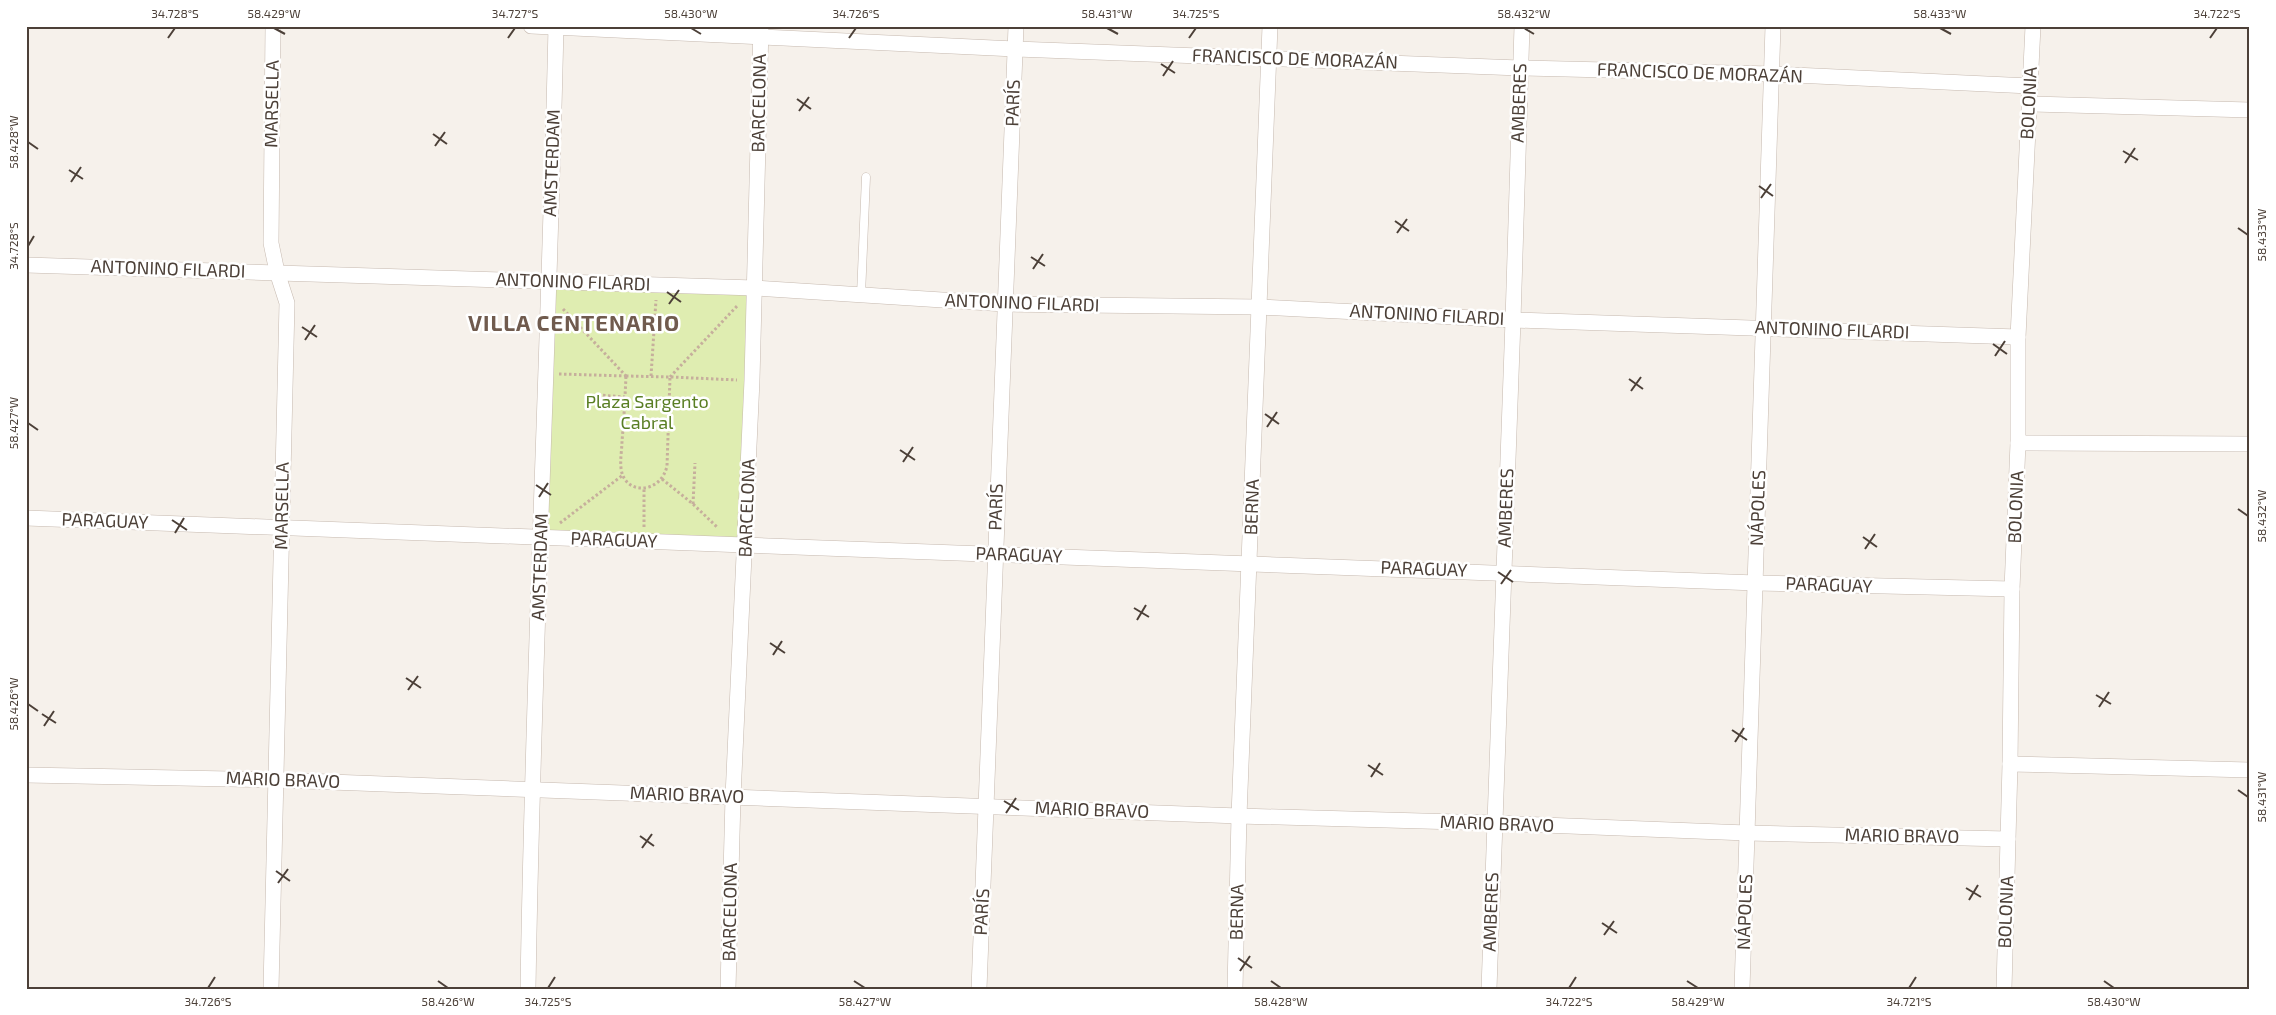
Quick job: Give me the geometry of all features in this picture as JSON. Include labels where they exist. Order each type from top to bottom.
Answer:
[{"type":"street","name":"MARSELLA","points":[[271,989],[288,303],[277,272],[271,243],[273,26]]},
{"type":"street","name":"FRANCISCO DE MORAZÁN","points":[[531,26],[761,31],[1015,48],[1520,68],[1771,74],[2030,86]]},
{"type":"street","name":"PARÍS","points":[[978,989],[987,806],[994,554],[1016,26]]},
{"type":"street","name":"BERNA","points":[[1235,989],[1239,816],[1270,26]]},
{"type":"street","name":"AMBERES","points":[[1489,989],[1522,26]]},
{"type":"street","name":"NÁPOLES","points":[[1742,989],[1773,26]]},
{"type":"street","name":"BOLONIA","points":[[2004,989],[2012,590],[2018,443],[2018,337],[2033,26]]},
{"type":"street","name":"AMSTERDAM","points":[[528,989],[531,789],[541,537],[556,27]]},
{"type":"street","name":"BARCELONA","points":[[728,989],[741,546],[752,380],[761,31]]},
{"type":"street","points":[[2029,104],[2250,110]]},
{"type":"street","name":"ANTONINO FILARDI","points":[[26,265],[277,272],[549,287],[657,285],[755,288],[1005,304],[1260,307],[1513,320],[2018,337]]},
{"type":"street","points":[[2018,443],[2250,444]]},
{"type":"street","name":"PARAGUAY","points":[[26,518],[643,540],[741,546],[1504,572],[1756,583],[2012,590]]},
{"type":"street","points":[[2010,764],[2250,770]]},
{"type":"street","name":"MARIO BRAVO","points":[[26,775],[277,780],[1239,816],[1494,823],[1747,833],[2008,839]]},
{"type":"lane","points":[[860,295],[866,177]]},
{"type":"path","points":[[651,376],[657,285]]},
{"type":"path","points":[[549,287],[626,376],[621,467],[623,475],[634,486],[644,488],[656,485],[662,480],[667,466],[670,377],[755,288]]},
{"type":"path","points":[[546,373],[752,380]]},
{"type":"path","points":[[598,395],[625,397]]},
{"type":"path","points":[[693,504],[695,462]]},
{"type":"path","points":[[541,537],[623,475]]},
{"type":"path","points":[[662,480],[741,546]]},
{"type":"path","points":[[643,540],[644,488]]},
{"type":"green space","name":"Plaza Sargento Cabral","points":[[549,281],[755,288],[745,546],[541,537]]},
{"type":"district","name":"VILLA CENTENARIO","points":[[574,323]]}]
